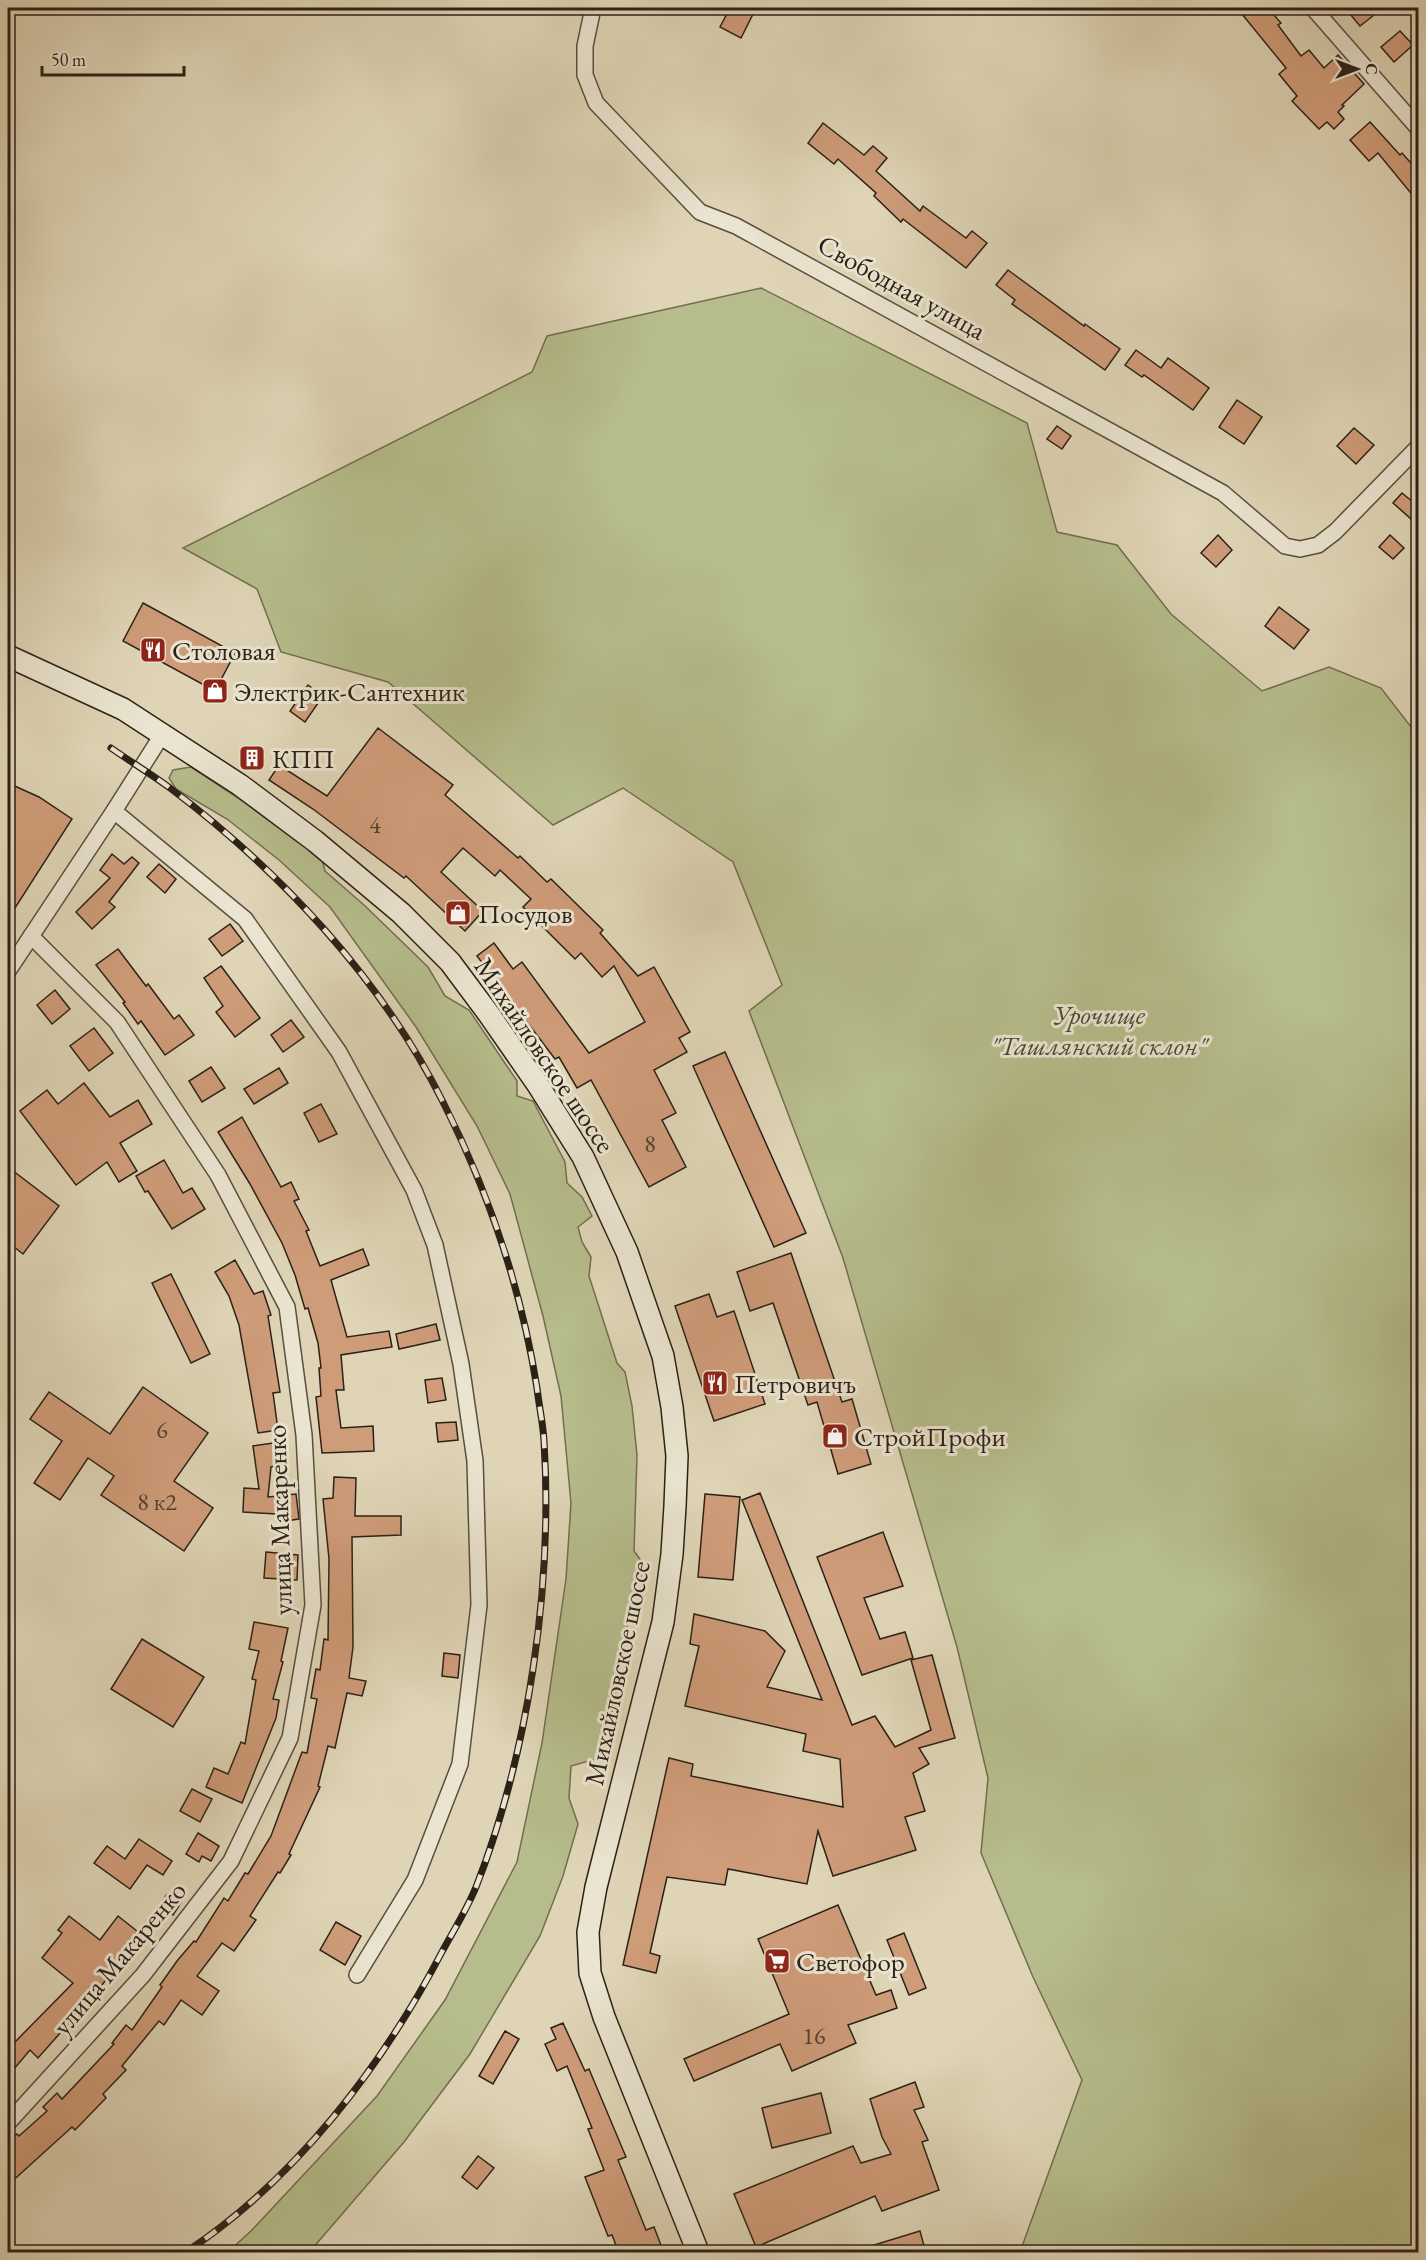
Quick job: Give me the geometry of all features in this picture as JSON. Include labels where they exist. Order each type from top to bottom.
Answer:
[{"type":"main road","name":"Михайловское шоссе","points":[[8,656],[123,709],[240,785],[315,841],[401,913],[450,962],[538,1085],[583,1157],[627,1251],[663,1356],[672,1407],[677,1456],[672,1554],[663,1622],[596,1887],[588,1932],[590,1973],[604,2017],[698,2253]]},
{"type":"street","name":"Свободная улица","points":[[593,8],[585,46],[585,75],[596,104],[700,212],[745,230],[1223,493],[1285,546],[1300,549],[1318,546],[1335,532],[1419,447]]},
{"type":"street","points":[[1313,8],[1419,128]]},
{"type":"street","points":[[8,971],[162,735]]},
{"type":"street","points":[[114,811],[245,919],[339,1052],[414,1190],[435,1245],[461,1364],[475,1461],[479,1605],[460,1764],[415,1880],[357,1975]]},
{"type":"street","name":"улица Макаренко","points":[[8,2123],[143,1975],[231,1861],[290,1738],[313,1605],[304,1435],[287,1307],[218,1175],[117,1022],[31,936]]},
{"type":"green space","name":"Урочище \"Ташлянский склон\"","points":[[761,288],[1027,423],[1057,532],[1117,545],[1171,614],[1262,691],[1329,667],[1381,688],[1418,736],[1418,2252],[1020,2252],[1082,2080],[1033,1977],[981,1853],[988,1778],[957,1647],[843,1258],[749,1011],[782,985],[733,862],[623,788],[553,825],[388,682],[281,652],[257,589],[183,548],[532,372],[547,336]]},
{"type":"green space","points":[[191,767],[249,805],[322,859],[325,871],[428,967],[445,996],[469,1010],[517,1081],[517,1096],[533,1101],[565,1162],[567,1183],[582,1197],[592,1216],[578,1227],[582,1242],[591,1257],[589,1276],[617,1363],[625,1372],[632,1406],[637,1455],[634,1551],[645,1566],[632,1598],[612,1714],[596,1759],[571,1766],[569,1798],[578,1824],[563,1876],[540,1936],[470,2054],[404,2142],[312,2249],[286,2252],[228,2252],[252,2230],[377,2096],[445,2000],[517,1862],[542,1743],[566,1579],[571,1503],[561,1396],[543,1316],[510,1194],[477,1126],[416,1027],[330,907],[279,860],[227,819],[176,789],[169,778],[173,770]]},
{"type":"building","points":[[730,8],[745,8],[754,12],[741,38],[720,27]]},
{"type":"building","points":[[1237,8],[1268,8],[1281,23],[1278,25],[1301,56],[1309,50],[1324,68],[1338,55],[1364,84],[1342,105],[1344,106],[1338,112],[1344,119],[1334,129],[1327,122],[1319,129],[1292,101],[1297,96],[1279,74],[1286,68]]},
{"type":"building","points":[[1345,8],[1383,8],[1360,26]]},
{"type":"building","points":[[1400,31],[1413,45],[1394,62],[1381,47]]},
{"type":"building","points":[[1370,122],[1419,172],[1419,203],[1378,153],[1369,161],[1350,140]]},
{"type":"building","points":[[823,123],[864,155],[873,146],[887,158],[876,171],[920,211],[923,206],[966,238],[972,231],[987,243],[966,268],[903,219],[901,222],[874,196],[876,193],[838,159],[834,164],[808,143]]},
{"type":"building","points":[[1008,270],[1084,326],[1085,324],[1120,349],[1105,370],[1012,304],[1015,300],[996,285]]},
{"type":"building","points":[[1136,350],[1161,368],[1168,358],[1209,388],[1193,410],[1144,375],[1142,377],[1125,365]]},
{"type":"building","points":[[1237,400],[1262,417],[1244,444],[1219,427]]},
{"type":"building","points":[[1057,426],[1071,436],[1062,449],[1047,439]]},
{"type":"building","points":[[1354,428],[1374,445],[1356,464],[1337,446]]},
{"type":"building","points":[[1402,493],[1419,507],[1419,526],[1393,503]]},
{"type":"building","points":[[1218,535],[1232,550],[1216,567],[1201,553]]},
{"type":"building","points":[[1390,535],[1404,548],[1393,559],[1379,547]]},
{"type":"building","points":[[143,603],[235,653],[215,691],[123,641]]},
{"type":"building","points":[[1279,607],[1309,630],[1294,649],[1265,626]]},
{"type":"building","points":[[308,685],[323,696],[305,722],[290,711]]},
{"type":"building","points":[[378,728],[453,785],[445,795],[518,858],[520,856],[547,882],[551,879],[603,930],[600,933],[638,976],[654,967],[690,1032],[679,1038],[687,1052],[654,1070],[676,1113],[662,1120],[686,1167],[649,1187],[591,1080],[577,1088],[559,1057],[555,1059],[477,956],[494,943],[513,969],[522,962],[589,1053],[645,1022],[614,966],[602,977],[581,953],[575,959],[523,907],[531,899],[500,870],[495,876],[463,848],[441,872],[483,911],[465,931],[406,876],[404,878],[313,809],[269,780],[279,765],[327,796]]},
{"type":"building","points":[[8,783],[39,797],[72,819],[8,919]]},
{"type":"building","points":[[112,854],[124,864],[132,857],[139,863],[109,902],[115,907],[92,929],[76,912],[110,878],[100,870]]},
{"type":"building","points":[[159,864],[176,879],[165,893],[147,877]]},
{"type":"building","points":[[230,924],[243,941],[222,956],[209,939]]},
{"type":"building","points":[[118,949],[174,1019],[179,1015],[194,1035],[165,1055],[141,1021],[138,1024],[123,1003],[125,1002],[96,965]]},
{"type":"building","points":[[221,966],[260,1018],[235,1037],[216,1012],[223,1006],[204,978]]},
{"type":"building","points":[[55,990],[70,1009],[52,1024],[37,1005]]},
{"type":"building","points":[[291,1020],[304,1037],[283,1052],[271,1035]]},
{"type":"building","points":[[94,1028],[113,1053],[89,1071],[70,1046]]},
{"type":"building","points":[[725,1052],[806,1233],[774,1247],[693,1066]]},
{"type":"building","points":[[211,1067],[225,1088],[202,1102],[189,1081]]},
{"type":"building","points":[[279,1068],[288,1083],[254,1104],[244,1089]]},
{"type":"building","points":[[84,1083],[110,1117],[138,1100],[152,1124],[120,1143],[137,1171],[119,1182],[107,1162],[76,1185],[20,1111],[47,1090],[58,1104]]},
{"type":"building","points":[[321,1104],[337,1134],[319,1142],[304,1113]]},
{"type":"building","points":[[242,1117],[281,1187],[291,1182],[299,1199],[294,1201],[309,1230],[306,1231],[320,1266],[363,1249],[369,1265],[331,1280],[347,1337],[389,1331],[392,1347],[341,1355],[344,1390],[336,1390],[341,1428],[373,1426],[374,1451],[322,1453],[316,1397],[321,1396],[319,1368],[321,1368],[318,1343],[308,1308],[305,1309],[282,1243],[218,1132]]},
{"type":"building","points":[[164,1160],[183,1193],[192,1188],[205,1209],[172,1229],[136,1176]]},
{"type":"building","points":[[8,1167],[59,1206],[23,1254],[8,1242]]},
{"type":"building","points":[[791,1253],[842,1402],[852,1399],[871,1464],[838,1474],[817,1402],[808,1405],[773,1303],[750,1311],[737,1272]]},
{"type":"building","points":[[235,1260],[254,1294],[263,1291],[271,1315],[268,1316],[280,1392],[273,1393],[278,1430],[258,1433],[239,1325],[229,1296],[215,1272]]},
{"type":"building","points":[[171,1274],[210,1354],[191,1363],[152,1283]]},
{"type":"building","points":[[709,1294],[717,1317],[734,1311],[765,1404],[714,1421],[675,1306]]},
{"type":"building","points":[[436,1324],[440,1340],[399,1349],[396,1334]]},
{"type":"building","points":[[442,1378],[446,1400],[428,1403],[425,1380]]},
{"type":"building","points":[[143,1387],[208,1433],[174,1481],[213,1508],[184,1551],[101,1495],[114,1476],[88,1458],[60,1500],[34,1483],[62,1441],[30,1419],[49,1392],[110,1434]]},
{"type":"building","points":[[456,1422],[458,1440],[438,1442],[436,1423]]},
{"type":"building","points":[[273,1443],[276,1466],[271,1467],[268,1497],[296,1494],[299,1519],[278,1522],[277,1514],[243,1512],[244,1488],[259,1489],[253,1446]]},
{"type":"building","points":[[334,1477],[356,1478],[355,1516],[401,1516],[401,1535],[352,1537],[353,1647],[349,1678],[366,1681],[362,1696],[347,1693],[335,1748],[328,1746],[318,1786],[320,1787],[289,1854],[291,1855],[250,1916],[256,1920],[234,1951],[222,1943],[197,1976],[219,1991],[202,2015],[181,2000],[164,2025],[159,2021],[122,2066],[126,2070],[103,2094],[106,2098],[75,2130],[72,2127],[8,2185],[8,2142],[17,2134],[19,2136],[47,2111],[43,2107],[57,2093],[62,2099],[114,2044],[112,2043],[126,2025],[132,2030],[177,1961],[194,1941],[196,1942],[224,1898],[228,1901],[271,1836],[302,1752],[307,1753],[317,1699],[311,1698],[316,1669],[320,1670],[324,1639],[328,1640],[329,1559],[323,1499],[333,1498]]},
{"type":"building","points":[[760,1493],[852,1725],[875,1716],[895,1747],[931,1730],[911,1660],[932,1655],[955,1738],[919,1748],[929,1764],[913,1773],[925,1811],[905,1817],[916,1850],[833,1876],[818,1831],[807,1884],[728,1869],[725,1885],[667,1877],[650,1953],[660,1956],[656,1973],[623,1965],[669,1758],[693,1764],[691,1776],[843,1807],[840,1759],[803,1751],[806,1734],[685,1706],[699,1646],[690,1644],[694,1614],[765,1631],[785,1651],[767,1687],[822,1700],[742,1500]]},
{"type":"building","points":[[705,1494],[740,1497],[733,1580],[698,1577]]},
{"type":"building","points":[[883,1532],[903,1586],[864,1598],[880,1639],[905,1632],[913,1658],[862,1675],[817,1557]]},
{"type":"building","points":[[266,1552],[298,1555],[297,1580],[264,1578]]},
{"type":"building","points":[[254,1622],[288,1628],[281,1661],[283,1662],[273,1699],[279,1700],[276,1718],[242,1803],[206,1787],[214,1768],[228,1774],[241,1742],[245,1744],[256,1680],[252,1679],[259,1651],[249,1649]]},
{"type":"building","points":[[142,1639],[204,1677],[173,1727],[111,1689]]},
{"type":"building","points":[[444,1653],[460,1655],[458,1678],[442,1676]]},
{"type":"building","points":[[192,1789],[212,1799],[200,1822],[180,1811]]},
{"type":"building","points":[[198,1833],[219,1846],[211,1861],[202,1856],[199,1862],[186,1854]]},
{"type":"building","points":[[139,1839],[172,1861],[163,1875],[147,1865],[130,1889],[94,1863],[107,1846],[125,1859]]},
{"type":"building","points":[[167,1894],[181,1903],[173,1915],[159,1906]]},
{"type":"building","points":[[838,1905],[876,1995],[891,1990],[897,2008],[848,2025],[856,2043],[792,2071],[780,2044],[694,2081],[684,2059],[789,2014],[758,1939]]},
{"type":"building","points":[[69,1916],[100,1940],[118,1916],[142,1935],[93,1996],[38,2058],[30,2050],[8,2076],[8,2038],[14,2043],[73,1983],[42,1958],[62,1933],[58,1930]]},
{"type":"building","points":[[336,1922],[361,1936],[345,1965],[320,1950]]},
{"type":"building","points":[[904,1933],[926,1988],[909,1995],[887,1940]]},
{"type":"building","points":[[563,2023],[585,2071],[589,2069],[626,2157],[618,2160],[646,2230],[654,2227],[664,2253],[619,2253],[612,2235],[608,2236],[585,2177],[604,2170],[588,2129],[592,2128],[567,2066],[557,2071],[545,2044],[556,2039],[551,2028]]},
{"type":"building","points":[[505,2031],[519,2039],[493,2084],[479,2076]]},
{"type":"building","points":[[915,2082],[924,2107],[914,2110],[928,2140],[922,2142],[939,2190],[882,2211],[875,2196],[756,2247],[734,2194],[853,2146],[861,2163],[891,2154],[882,2137],[870,2099]]},
{"type":"building","points":[[821,2093],[831,2133],[772,2148],[762,2108]]},
{"type":"building","points":[[478,2156],[494,2168],[477,2189],[462,2177]]},
{"type":"building","points":[[920,2231],[926,2253],[862,2253],[861,2249]]},
{"type":"railway","points":[[111,748],[170,788],[211,820],[288,891],[358,970],[390,1012],[418,1056],[460,1136],[501,1241],[530,1350],[544,1441],[545,1552],[533,1667],[510,1781],[495,1835],[476,1887],[419,1994],[364,2078],[333,2118],[264,2190],[226,2223],[186,2252]]},
{"type":"place","name":"Столовая","points":[[153,650]]},
{"type":"place","name":"Электрик-Сантехник","points":[[215,691]]},
{"type":"place","name":"КПП","points":[[252,758]]},
{"type":"place","name":"Посудов","points":[[458,913]]},
{"type":"place","name":"Петровичъ","points":[[715,1383]]},
{"type":"place","name":"СтройПрофи","points":[[835,1436]]},
{"type":"place","name":"Светофор","points":[[777,1961]]}]
